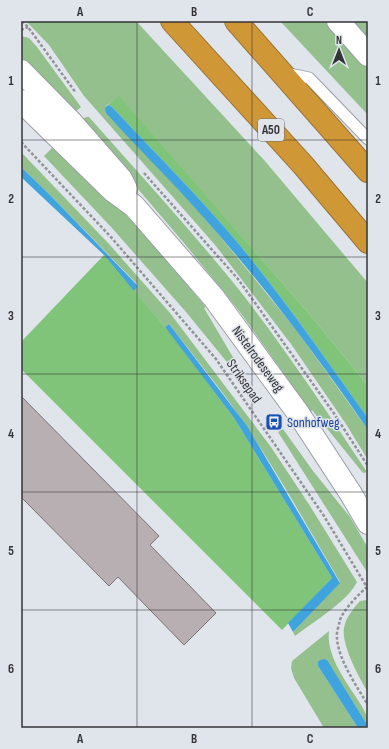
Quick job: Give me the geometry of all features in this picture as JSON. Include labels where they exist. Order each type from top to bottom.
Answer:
[{"type":"highway","name":"A50","points":[[172,21],[303,165],[368,242]]},
{"type":"highway","points":[[236,21],[368,171]]},
{"type":"street","points":[[338,21],[368,55]]},
{"type":"street","name":"Nistelrodeseweg","points":[[21,71],[25,98],[72,123],[121,179],[134,206],[214,298],[302,420],[352,494],[368,523]]},
{"type":"lane","points":[[282,73],[309,78],[368,140]]},
{"type":"path","points":[[22,21],[28,27],[78,96]]},
{"type":"path","points":[[21,30],[28,27]]},
{"type":"path","name":"Striksepad","points":[[21,142],[110,236],[216,359],[324,516],[367,588],[353,600],[340,619],[337,638],[342,658],[352,679],[368,705]]},
{"type":"green space","points":[[26,21],[136,21],[264,160],[368,283],[368,386],[311,316],[119,97],[106,106],[219,235],[297,331],[368,430],[368,460],[346,424],[291,344],[216,246],[84,96],[49,45]]},
{"type":"green space","points":[[280,21],[368,21],[368,115]]},
{"type":"green space","points":[[21,36],[29,38],[37,47],[81,107],[73,114],[21,60]]},
{"type":"green space","points":[[119,96],[311,316],[368,386],[368,418],[291,311],[243,249],[195,194],[111,106],[108,105]]},
{"type":"green space","points":[[86,117],[89,117],[232,281],[285,351],[367,472],[363,473],[312,410],[311,412],[240,312],[184,243],[80,121]]},
{"type":"green space","points":[[56,144],[135,224],[206,307],[204,308],[234,359],[230,361],[237,371],[235,372],[186,312],[112,228],[44,156]]},
{"type":"green space","points":[[21,152],[109,244],[170,313],[271,447],[357,582],[346,597],[338,604],[295,636],[293,632],[340,582],[271,464],[228,400],[169,324],[165,327],[134,291],[138,285],[21,167]]},
{"type":"green space","points":[[104,255],[171,334],[234,418],[332,578],[282,630],[21,369],[21,342]]},
{"type":"green space","points":[[283,429],[313,471],[350,517],[368,548],[367,572],[278,432]]},
{"type":"green space","points":[[360,601],[368,601],[368,692],[348,652],[344,635],[346,620],[350,613]]},
{"type":"green space","points":[[329,631],[330,648],[333,657],[341,674],[364,710],[367,717],[368,726],[327,661],[318,666],[358,728],[324,728],[294,678],[291,668],[292,661]]},
{"type":"water","points":[[108,105],[111,106],[195,194],[259,269],[368,418],[368,430],[268,294],[191,204],[106,113],[105,108]]},
{"type":"water","points":[[21,167],[138,286],[134,291],[104,255],[21,177]]},
{"type":"water","points":[[169,324],[247,426],[340,583],[293,632],[288,623],[332,578],[234,418],[165,327]]},
{"type":"water","points":[[324,659],[327,660],[368,728],[358,728],[318,666],[318,662]]},
{"type":"building","points":[[21,396],[159,536],[150,545],[216,613],[184,645],[118,577],[109,586],[21,497]]},
{"type":"place","name":"Sonhofweg","points":[[274,422]]}]
